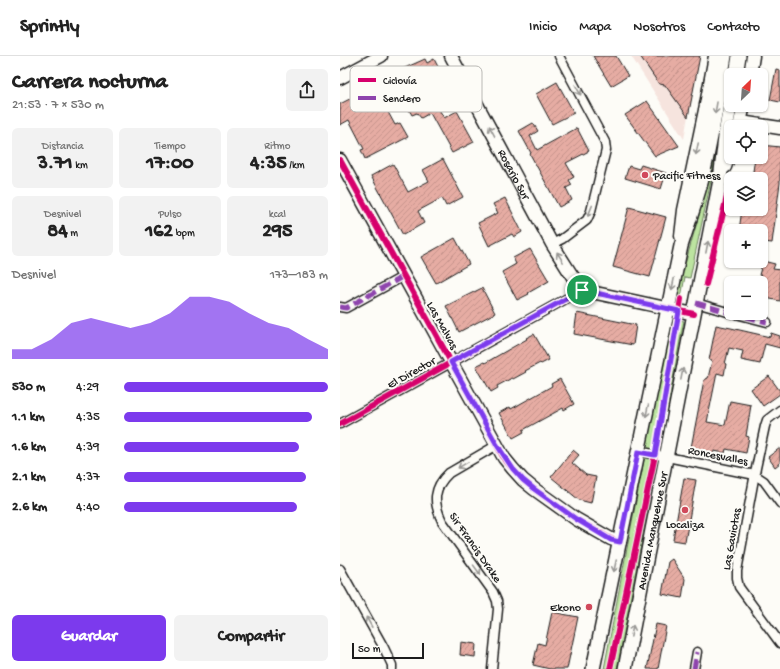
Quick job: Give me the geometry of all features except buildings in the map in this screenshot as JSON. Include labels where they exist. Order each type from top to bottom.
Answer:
[{"type":"main road","points":[[593,669],[681,246],[695,204],[708,151],[725,56]]},
{"type":"main road","points":[[737,68],[739,56]]},
{"type":"main road","name":"Avenida Manquehue Sur","points":[[625,669],[720,180],[729,112]]},
{"type":"street","points":[[362,66],[381,56]]},
{"type":"street","name":"Rosario Sur","points":[[451,56],[456,66]]},
{"type":"street","points":[[552,244],[562,239],[587,220],[591,211],[606,150],[605,142],[559,56]]},
{"type":"street","points":[[681,246],[684,210],[715,56]]},
{"type":"street","points":[[751,68],[753,56]]},
{"type":"street","points":[[340,78],[350,73]]},
{"type":"street","name":"Rosario Sur","points":[[481,112],[552,244],[582,290]]},
{"type":"street","points":[[768,127],[780,128]]},
{"type":"street","name":"Las Malvas","points":[[340,160],[497,445],[513,469],[534,489],[576,519],[611,540],[620,542]]},
{"type":"street","name":"Avenida Manquehue Sur","points":[[720,180],[726,164]]},
{"type":"street","points":[[340,307],[346,308],[404,276]]},
{"type":"street","points":[[582,290],[668,308],[724,312]]},
{"type":"street","name":"El Director","points":[[340,424],[582,290]]},
{"type":"street","points":[[759,320],[767,322]]},
{"type":"street","name":"Las Gaviotas","points":[[780,410],[767,420],[765,426],[736,578],[739,587],[780,643]]},
{"type":"street","name":"Sir Francis Drake","points":[[492,669],[498,609],[497,601],[493,592],[442,520],[436,501],[438,488],[449,473],[497,445]]},
{"type":"street","name":"Roncesvalles","points":[[638,452],[755,475],[764,481],[780,503]]},
{"type":"street","points":[[340,569],[384,648],[392,665],[392,669]]},
{"type":"street","points":[[694,669],[697,652]]},
{"type":"shaded area","points":[[631,56],[700,56],[684,139]]},
{"type":"green space","points":[[718,138],[720,139],[690,278],[685,277],[681,297],[676,296],[707,187]]},
{"type":"green space","points":[[671,318],[684,321],[617,669],[604,669]]},
{"type":"marked path","points":[[340,307],[346,308],[404,276]]},
{"type":"marked path","points":[[696,303],[724,311]]},
{"type":"marked path","points":[[759,320],[767,322]]},
{"type":"marked path","points":[[694,669],[697,652]]},
{"type":"cycle path","points":[[340,160],[504,458],[523,480],[534,489],[576,519],[611,539],[620,542]]},
{"type":"cycle path","points":[[706,284],[724,209]]},
{"type":"cycle path","points":[[340,424],[582,290],[694,314]]},
{"type":"cycle path","points":[[610,669],[655,455],[681,299]]},
{"type":"place","name":"Pacific Fitness","points":[[645,175]]},
{"type":"place","name":"Localiza","points":[[685,510]]},
{"type":"place","name":"Ekono","points":[[589,607]]},
{"type":"route","points":[[582,290],[679,311],[655,455],[638,452],[620,542],[611,540],[576,519],[523,480],[504,458],[451,362],[582,290]]}]
